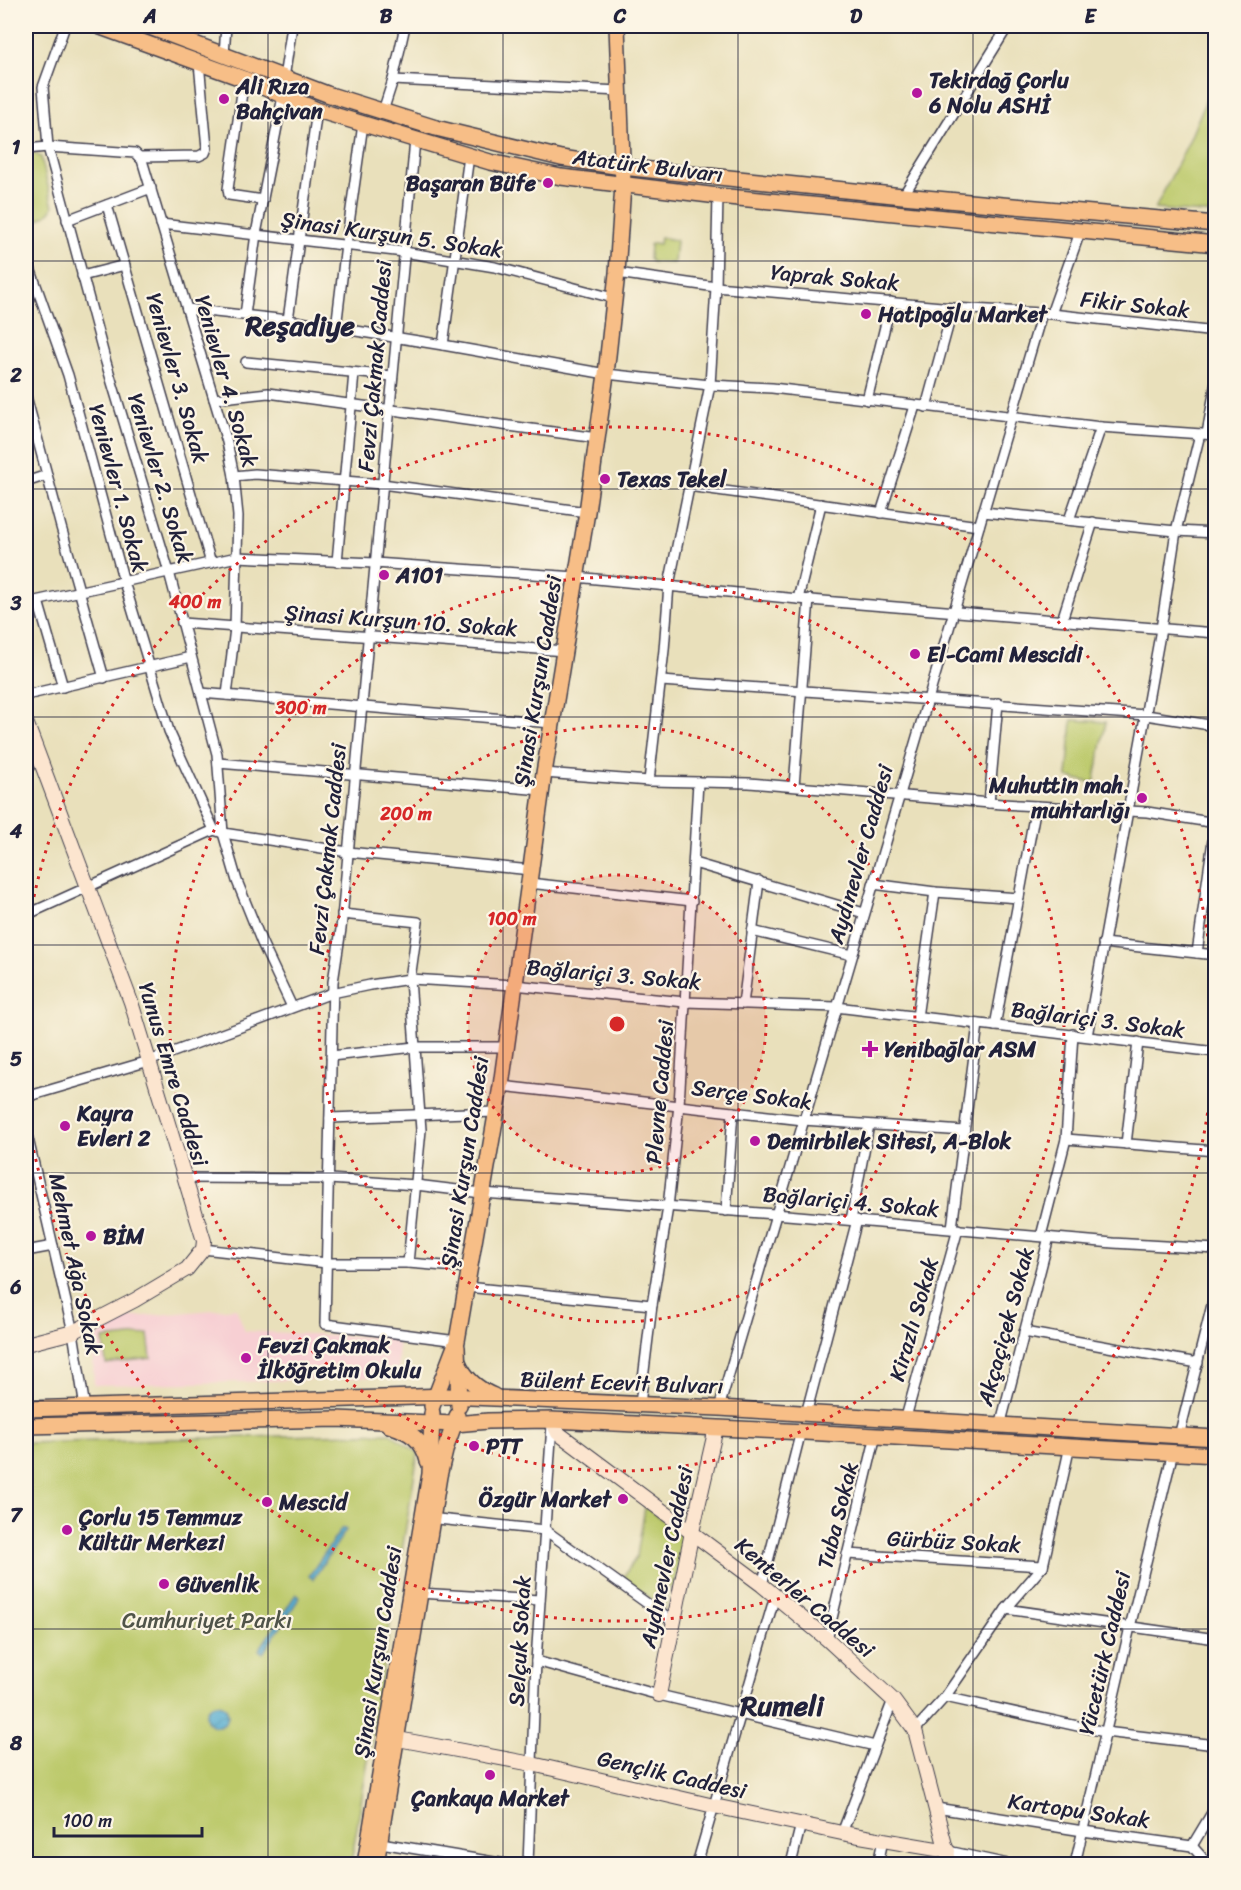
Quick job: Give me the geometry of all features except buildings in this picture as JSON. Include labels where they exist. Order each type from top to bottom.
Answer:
[{"type":"main road","name":"Atatürk Bulvarı","points":[[98,26],[244,79],[317,110],[468,156],[561,177],[718,196],[1215,244]]},
{"type":"main road","name":"Atatürk Bulvarı","points":[[147,26],[327,94],[436,128],[561,158],[622,167],[903,196],[1215,224]]},
{"type":"main road","name":"Şinasi Kurşun Caddesi","points":[[434,1475],[446,1447],[445,1409],[501,1086],[544,772],[587,512],[606,374],[617,273],[623,185],[617,26]]},
{"type":"main road","name":"Şinasi Kurşun Caddesi","points":[[376,1864],[375,1842],[454,1359]]},
{"type":"main road","points":[[397,1398],[425,1387],[454,1359],[461,1371],[476,1386],[505,1400]]},
{"type":"main road","name":"Bülent Ecevit Bulvarı","points":[[26,1409],[397,1398],[488,1421],[552,1420],[801,1431],[1215,1455]]},
{"type":"main road","name":"Bülent Ecevit Bulvarı","points":[[26,1426],[366,1419],[505,1400],[718,1408],[1215,1438]]},
{"type":"main road","points":[[366,1419],[403,1429],[416,1438],[424,1449],[434,1475]]},
{"type":"main road","points":[[434,1475],[456,1437],[470,1426],[488,1421]]},
{"type":"main road","name":"Şinasi Kurşun Caddesi","points":[[365,1864],[375,1842]]},
{"type":"street","name":"Yenievler 2. Sokak","points":[[65,26],[43,87],[48,147],[105,359],[169,572],[201,693],[218,763],[218,831],[262,944],[292,1006]]},
{"type":"street","points":[[224,55],[226,26]]},
{"type":"street","points":[[284,78],[291,26]]},
{"type":"street","points":[[383,111],[393,80],[405,26]]},
{"type":"street","points":[[903,196],[1008,26]]},
{"type":"street","points":[[26,149],[48,147],[135,153],[139,157],[199,156],[205,153],[207,148],[199,63]]},
{"type":"street","points":[[244,79],[228,189],[229,195],[263,200]]},
{"type":"street","points":[[393,80],[620,91]]},
{"type":"street","points":[[245,315],[256,234],[283,96]]},
{"type":"street","points":[[288,320],[317,110]]},
{"type":"street","points":[[336,328],[363,124]]},
{"type":"street","name":"Fevzi Çakmak Caddesi","points":[[415,140],[342,914],[332,993],[325,1324],[457,1341]]},
{"type":"street","points":[[444,345],[468,156]]},
{"type":"street","name":"Yenievler 4. Sokak","points":[[139,157],[151,188],[227,442],[234,476],[238,516],[235,628],[227,695]]},
{"type":"street","points":[[68,220],[151,188]]},
{"type":"street","points":[[649,781],[669,585],[710,385],[716,287],[718,196]]},
{"type":"street","name":"Yenievler 3. Sokak","points":[[107,205],[211,563]]},
{"type":"street","name":"Şinasi Kurşun 5. Sokak","points":[[161,224],[404,252],[454,260],[495,267],[613,298]]},
{"type":"street","name":"Aydınevler Caddesi","points":[[718,1408],[1011,417],[1046,313],[1080,232]]},
{"type":"street","name":"Yenievler 1. Sokak","points":[[26,257],[68,375],[124,582],[169,731],[218,831]]},
{"type":"street","points":[[82,276],[125,265]]},
{"type":"street","name":"Yaprak Sokak","points":[[617,273],[716,287],[953,308],[1046,313]]},
{"type":"street","points":[[867,400],[891,302]]},
{"type":"street","points":[[926,407],[953,308]]},
{"type":"street","points":[[187,309],[288,320],[606,374],[710,385],[772,388],[1101,427],[1207,435]]},
{"type":"street","name":"Fikir Sokak","points":[[1046,313],[1215,332]]},
{"type":"street","points":[[246,362],[392,376]]},
{"type":"street","points":[[337,562],[354,373]]},
{"type":"street","points":[[1087,1036],[1102,943],[1129,812],[1176,531],[1207,435],[1215,381]]},
{"type":"street","points":[[214,399],[268,393],[597,438]]},
{"type":"street","points":[[26,396],[104,678]]},
{"type":"street","points":[[880,513],[915,406]]},
{"type":"street","points":[[1069,520],[1101,427]]},
{"type":"street","points":[[234,476],[255,474],[382,484],[587,512]]},
{"type":"street","points":[[26,482],[47,475]]},
{"type":"street","points":[[688,486],[979,526]]},
{"type":"street","points":[[798,598],[821,504]]},
{"type":"street","points":[[983,512],[1176,531],[1214,532],[1215,522]]},
{"type":"street","points":[[1062,620],[1093,522]]},
{"type":"street","points":[[26,603],[237,557],[375,563],[576,577],[1215,633]]},
{"type":"street","points":[[794,786],[809,599]]},
{"type":"street","points":[[38,601],[63,687]]},
{"type":"street","name":"Şinasi Kurşun 10. Sokak","points":[[182,623],[565,651]]},
{"type":"street","points":[[26,695],[192,657]]},
{"type":"street","points":[[660,681],[998,703],[1146,715],[1215,726]]},
{"type":"street","points":[[201,693],[552,723]]},
{"type":"street","points":[[988,802],[998,703]]},
{"type":"street","name":"Yunus Emre Caddesi","points":[[26,722],[131,1002],[204,1241],[203,1249]]},
{"type":"street","points":[[218,763],[542,790]]},
{"type":"street","points":[[544,772],[649,781],[749,783],[1036,806],[1147,812],[1215,822],[1197,953]]},
{"type":"street","name":"Plevne Caddesi","points":[[640,1404],[652,1305],[669,1207],[679,1105],[698,782]]},
{"type":"street","points":[[996,1026],[1036,806]]},
{"type":"street","points":[[26,915],[218,831],[692,901]]},
{"type":"street","points":[[694,863],[864,913]]},
{"type":"street","points":[[742,1004],[759,881]]},
{"type":"street","points":[[873,884],[935,892],[1019,898]]},
{"type":"street","points":[[917,1017],[935,892]]},
{"type":"street","points":[[342,914],[418,922],[410,980],[421,1130],[408,1263]]},
{"type":"street","points":[[752,931],[852,955]]},
{"type":"street","points":[[1102,943],[1215,955]]},
{"type":"street","name":"Bağlariçi 3. Sokak","points":[[26,1097],[149,1061],[332,993],[410,980],[514,985],[686,1002],[836,1007],[1215,1052]]},
{"type":"street","name":"Kirazlı Sokak","points":[[904,1421],[955,1229],[964,1131],[978,1024]]},
{"type":"street","name":"Akçaçiçek Sokak","points":[[1000,1426],[1024,1332],[1066,1140],[1073,1034]]},
{"type":"street","points":[[1126,1144],[1138,1042]]},
{"type":"street","points":[[331,1056],[415,1047],[506,1047]]},
{"type":"street","name":"Serçe Sokak","points":[[501,1086],[803,1120],[964,1131]]},
{"type":"street","points":[[330,1118],[495,1112]]},
{"type":"street","points":[[726,1211],[733,1112]]},
{"type":"street","points":[[806,1414],[854,1220],[869,1125]]},
{"type":"street","name":"Mehmet Ağa Sokak","points":[[26,1130],[30,1172],[53,1246],[73,1332],[85,1408]]},
{"type":"street","points":[[1066,1140],[1215,1151]]},
{"type":"street","name":"Bağlariçi 4. Sokak","points":[[184,1178],[329,1179],[416,1185],[483,1193],[1215,1249]]},
{"type":"street","points":[[26,1251],[53,1246]]},
{"type":"street","points":[[26,1344],[73,1332],[135,1300],[187,1269],[203,1249],[327,1263],[408,1263],[470,1268]]},
{"type":"street","points":[[466,1287],[652,1305]]},
{"type":"street","points":[[1179,1436],[1215,1289]]},
{"type":"street","points":[[1024,1332],[1198,1363]]},
{"type":"street","points":[[1204,1338],[1215,1339]]},
{"type":"street","name":"Selçuk Sokak","points":[[528,1864],[536,1661],[552,1420]]},
{"type":"street","name":"Kenterler Caddesi","points":[[552,1420],[558,1433],[762,1585],[827,1639],[893,1700],[915,1730],[949,1858]]},
{"type":"street","name":"Aydınevler Caddesi","points":[[659,1695],[716,1428]]},
{"type":"street","points":[[762,1585],[801,1431]]},
{"type":"street","name":"Tuba Sokak","points":[[827,1639],[876,1435]]},
{"type":"street","name":"Gürbüz Sokak","points":[[847,1554],[1043,1566],[1070,1446]]},
{"type":"street","name":"Yücetürk Caddesi","points":[[1075,1864],[1173,1452]]},
{"type":"street","points":[[428,1518],[545,1530],[673,1622]]},
{"type":"street","points":[[915,1730],[945,1697],[1006,1609],[1043,1566]]},
{"type":"street","points":[[415,1593],[540,1600]]},
{"type":"street","points":[[697,1864],[775,1596]]},
{"type":"street","points":[[1006,1609],[1215,1640]]},
{"type":"street","points":[[536,1661],[659,1695],[875,1746]]},
{"type":"street","points":[[945,1697],[1106,1732],[1215,1745]]},
{"type":"street","points":[[842,1833],[893,1700]]},
{"type":"street","name":"Gençlik Caddesi","points":[[392,1738],[532,1764],[714,1806],[883,1840],[949,1858]]},
{"type":"street","points":[[1208,1864],[1192,1846],[1215,1806]]},
{"type":"street","name":"Kartopu Sokak","points":[[936,1808],[1192,1846]]},
{"type":"street","points":[[791,1864],[801,1824]]},
{"type":"street","points":[[878,1864],[883,1840]]},
{"type":"street","points":[[375,1842],[506,1864]]},
{"type":"street","points":[[949,1858],[1008,1864]]},
{"type":"shaded area","name":"Fevzi Çakmak İlköğretim Okulu","points":[[236,1308],[245,1331],[398,1338],[399,1376],[94,1385],[92,1340],[122,1318]]},
{"type":"green space","points":[[1215,79],[1215,214],[1155,209],[1189,141]]},
{"type":"green space","points":[[32,152],[41,157],[53,207],[45,216],[37,220],[26,221],[26,155]]},
{"type":"green space","points":[[660,237],[676,240],[674,263],[652,262],[649,259],[650,245],[659,244]]},
{"type":"green space","points":[[1072,720],[1106,722],[1094,783],[1067,777]]},
{"type":"green space","points":[[148,1334],[151,1358],[106,1364],[103,1339]]},
{"type":"green space","name":"Cumhuriyet Parkı","points":[[390,1433],[418,1453],[351,1864],[26,1864],[26,1443]]},
{"type":"green space","points":[[645,1507],[684,1535],[675,1586],[667,1588],[665,1610],[623,1577],[637,1556]]},
{"type":"water","points":[[342,1528],[346,1530],[313,1579],[309,1576]]},
{"type":"water","points":[[296,1594],[300,1597],[263,1653],[259,1650]]},
{"type":"water","points":[[217,1704],[225,1707],[228,1715],[225,1723],[217,1726],[209,1723],[206,1715],[209,1707]]},
{"type":"place","name":"Tekirdağ Çorlu 6 Nolu ASHİ","points":[[917,93]]},
{"type":"place","name":"Ali Rıza Bahçivan","points":[[224,99]]},
{"type":"place","name":"Başaran Büfe","points":[[548,183]]},
{"type":"place","name":"Hatipoğlu Market","points":[[866,314]]},
{"type":"place","name":"Texas Tekel","points":[[605,479]]},
{"type":"place","name":"A101","points":[[384,575]]},
{"type":"place","name":"El-Cami Mescidi","points":[[915,654]]},
{"type":"place","name":"Muhuttin mah. muhtarlığı","points":[[1142,798]]},
{"type":"place","name":"Yenibağlar ASM","points":[[870,1049]]},
{"type":"place","name":"Kayra Evleri 2","points":[[65,1126]]},
{"type":"place","name":"Demirbilek Sitesi, A-Blok","points":[[755,1141]]},
{"type":"place","name":"BİM","points":[[91,1236]]},
{"type":"place","name":"Fevzi Çakmak İlköğretim Okulu","points":[[246,1358]]},
{"type":"place","name":"PTT","points":[[474,1446]]},
{"type":"place","name":"Özgür Market","points":[[623,1499]]},
{"type":"place","name":"Mescid","points":[[267,1502]]},
{"type":"place","name":"Çorlu 15 Temmuz Kültür Merkezi","points":[[67,1530]]},
{"type":"place","name":"Güvenlik","points":[[164,1584]]},
{"type":"place","name":"Çankaya Market","points":[[490,1775]]},
{"type":"district","name":"Reşadiye","points":[[300,325]]},
{"type":"district","name":"Rumeli","points":[[782,1705]]}]
